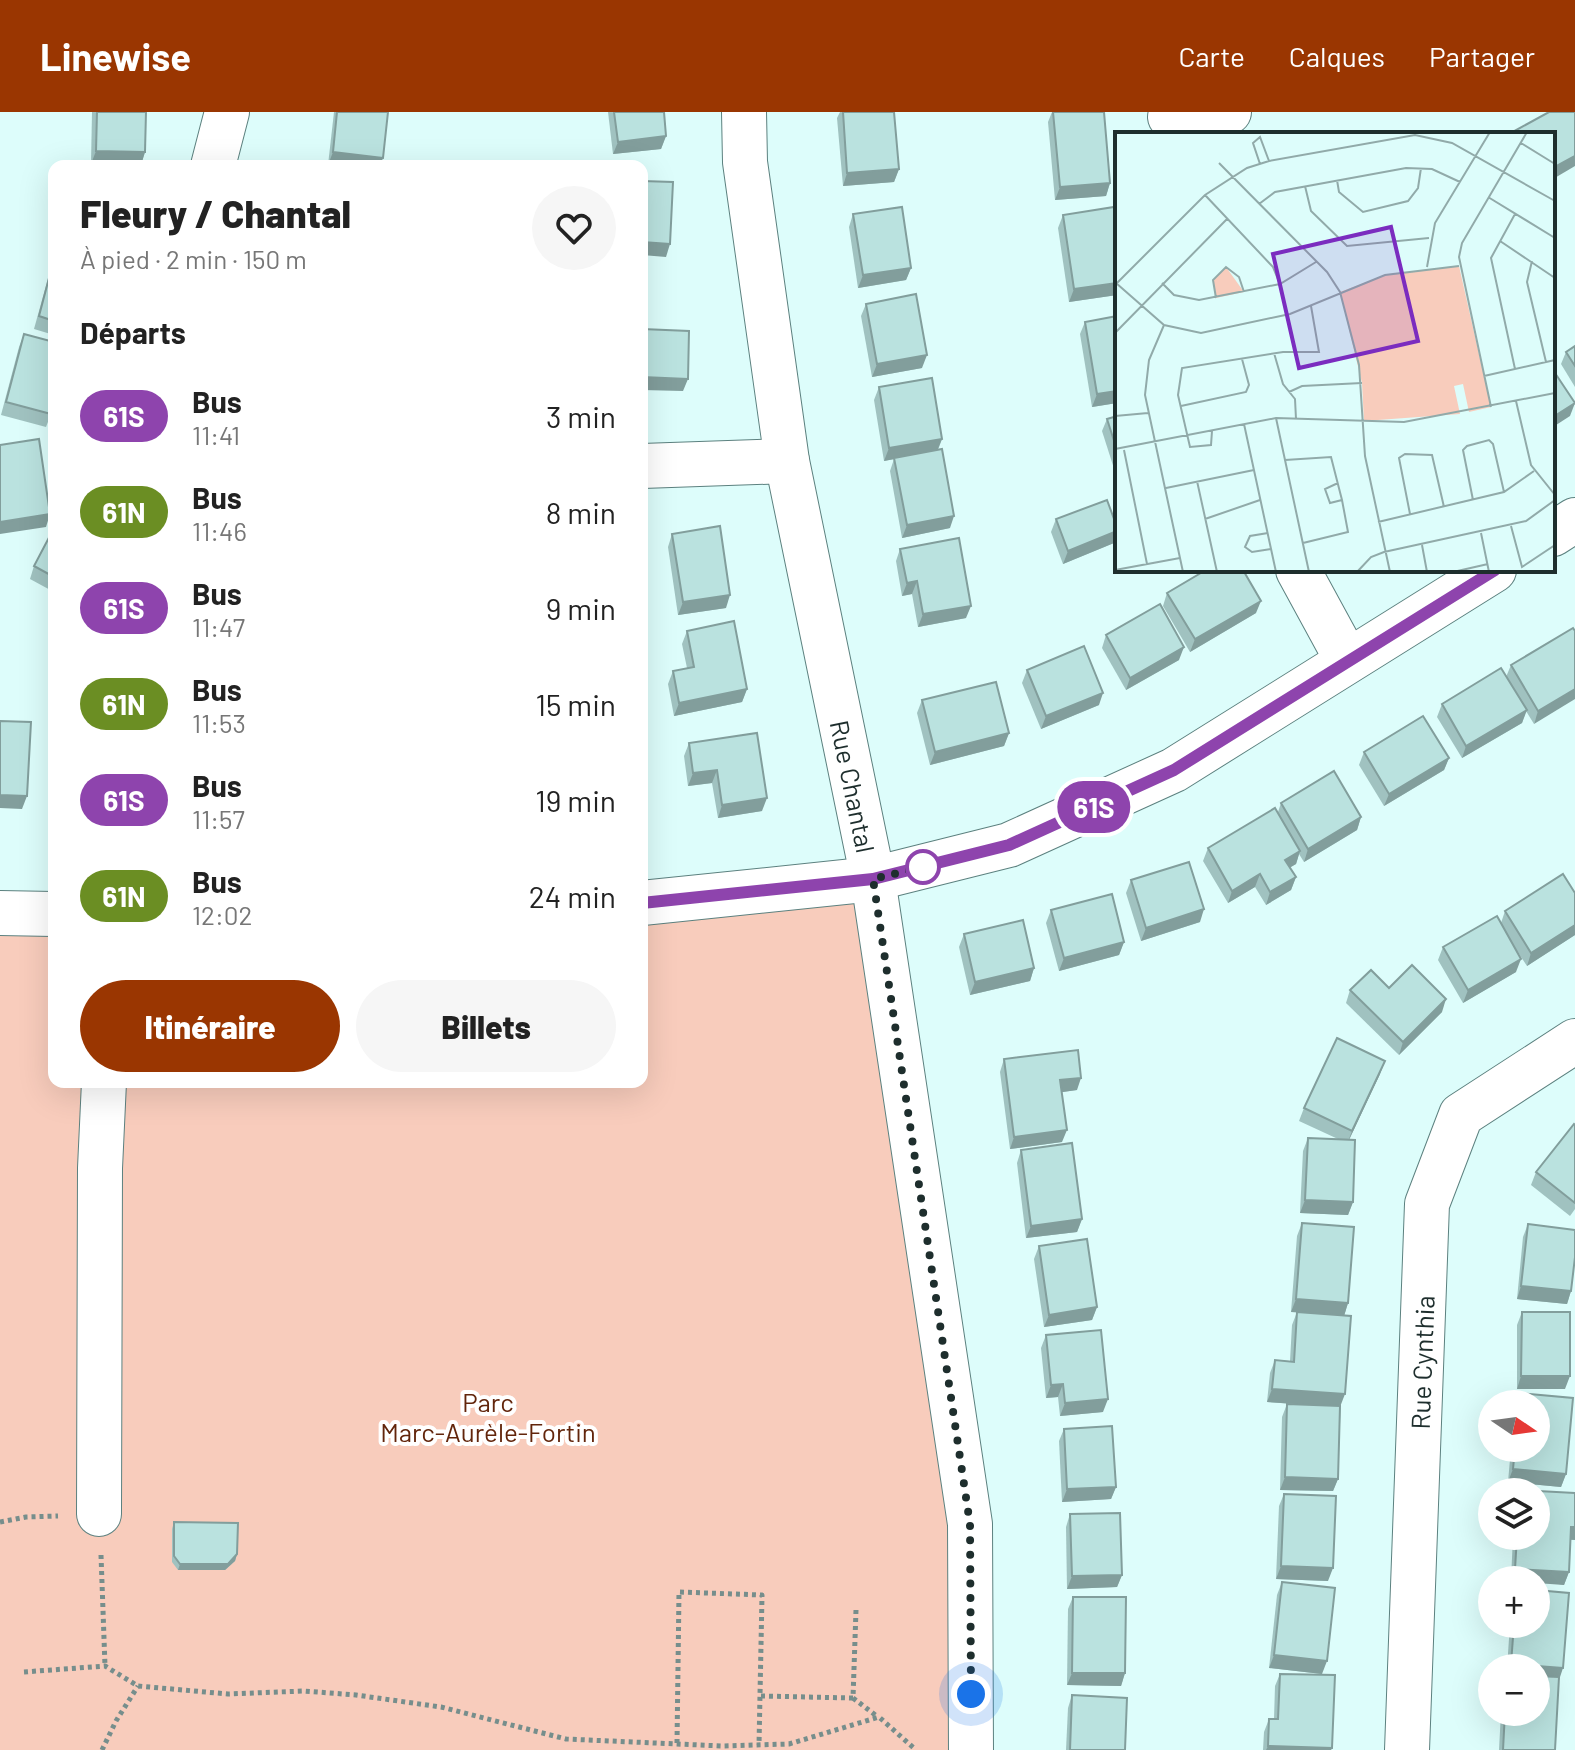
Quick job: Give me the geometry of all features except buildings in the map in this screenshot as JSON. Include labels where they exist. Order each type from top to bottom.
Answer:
[{"type":"street","points":[[215,160],[227,112]]},
{"type":"street","name":"Rue Chantal","points":[[744,112],[745,162],[787,461],[873,879],[970,1524],[971,1750]]},
{"type":"street","points":[[1172,121],[1229,112]]},
{"type":"street","points":[[648,466],[787,461]]},
{"type":"street","points":[[1555,533],[1575,520]]},
{"type":"street","points":[[1299,572],[1347,660]]},
{"type":"street","points":[[648,902],[873,879],[1009,845],[1174,770],[1491,572]]},
{"type":"street","points":[[0,913],[48,914]]},
{"type":"street","name":"Rue Cynthia","points":[[1407,1750],[1427,1204],[1461,1115],[1575,1041]]},
{"type":"street","points":[[99,1514],[100,1184],[104,1088]]},
{"type":"path","points":[[0,1522],[26,1517],[99,1514],[105,1666]]},
{"type":"path","points":[[677,1743],[679,1592],[762,1595],[759,1745]]},
{"type":"path","points":[[853,1698],[856,1610]]},
{"type":"path","points":[[24,1672],[105,1666],[138,1686],[228,1694],[304,1691],[356,1695],[441,1707],[566,1739],[789,1744],[879,1717]]},
{"type":"path","points":[[102,1750],[138,1686]]},
{"type":"path","points":[[761,1696],[853,1698],[916,1750]]},
{"type":"green space","name":"Parc Marc-Aurèle-Fortin","points":[[873,879],[970,1524],[971,1750],[0,1750],[0,911],[48,913],[48,1088],[648,1088],[648,902]]},
{"type":"bus line","name":"61S","points":[[648,902],[873,879],[1009,845],[1174,770],[1492,572]]},
{"type":"route","points":[[923,867],[873,879],[970,1524],[971,1694]]}]
